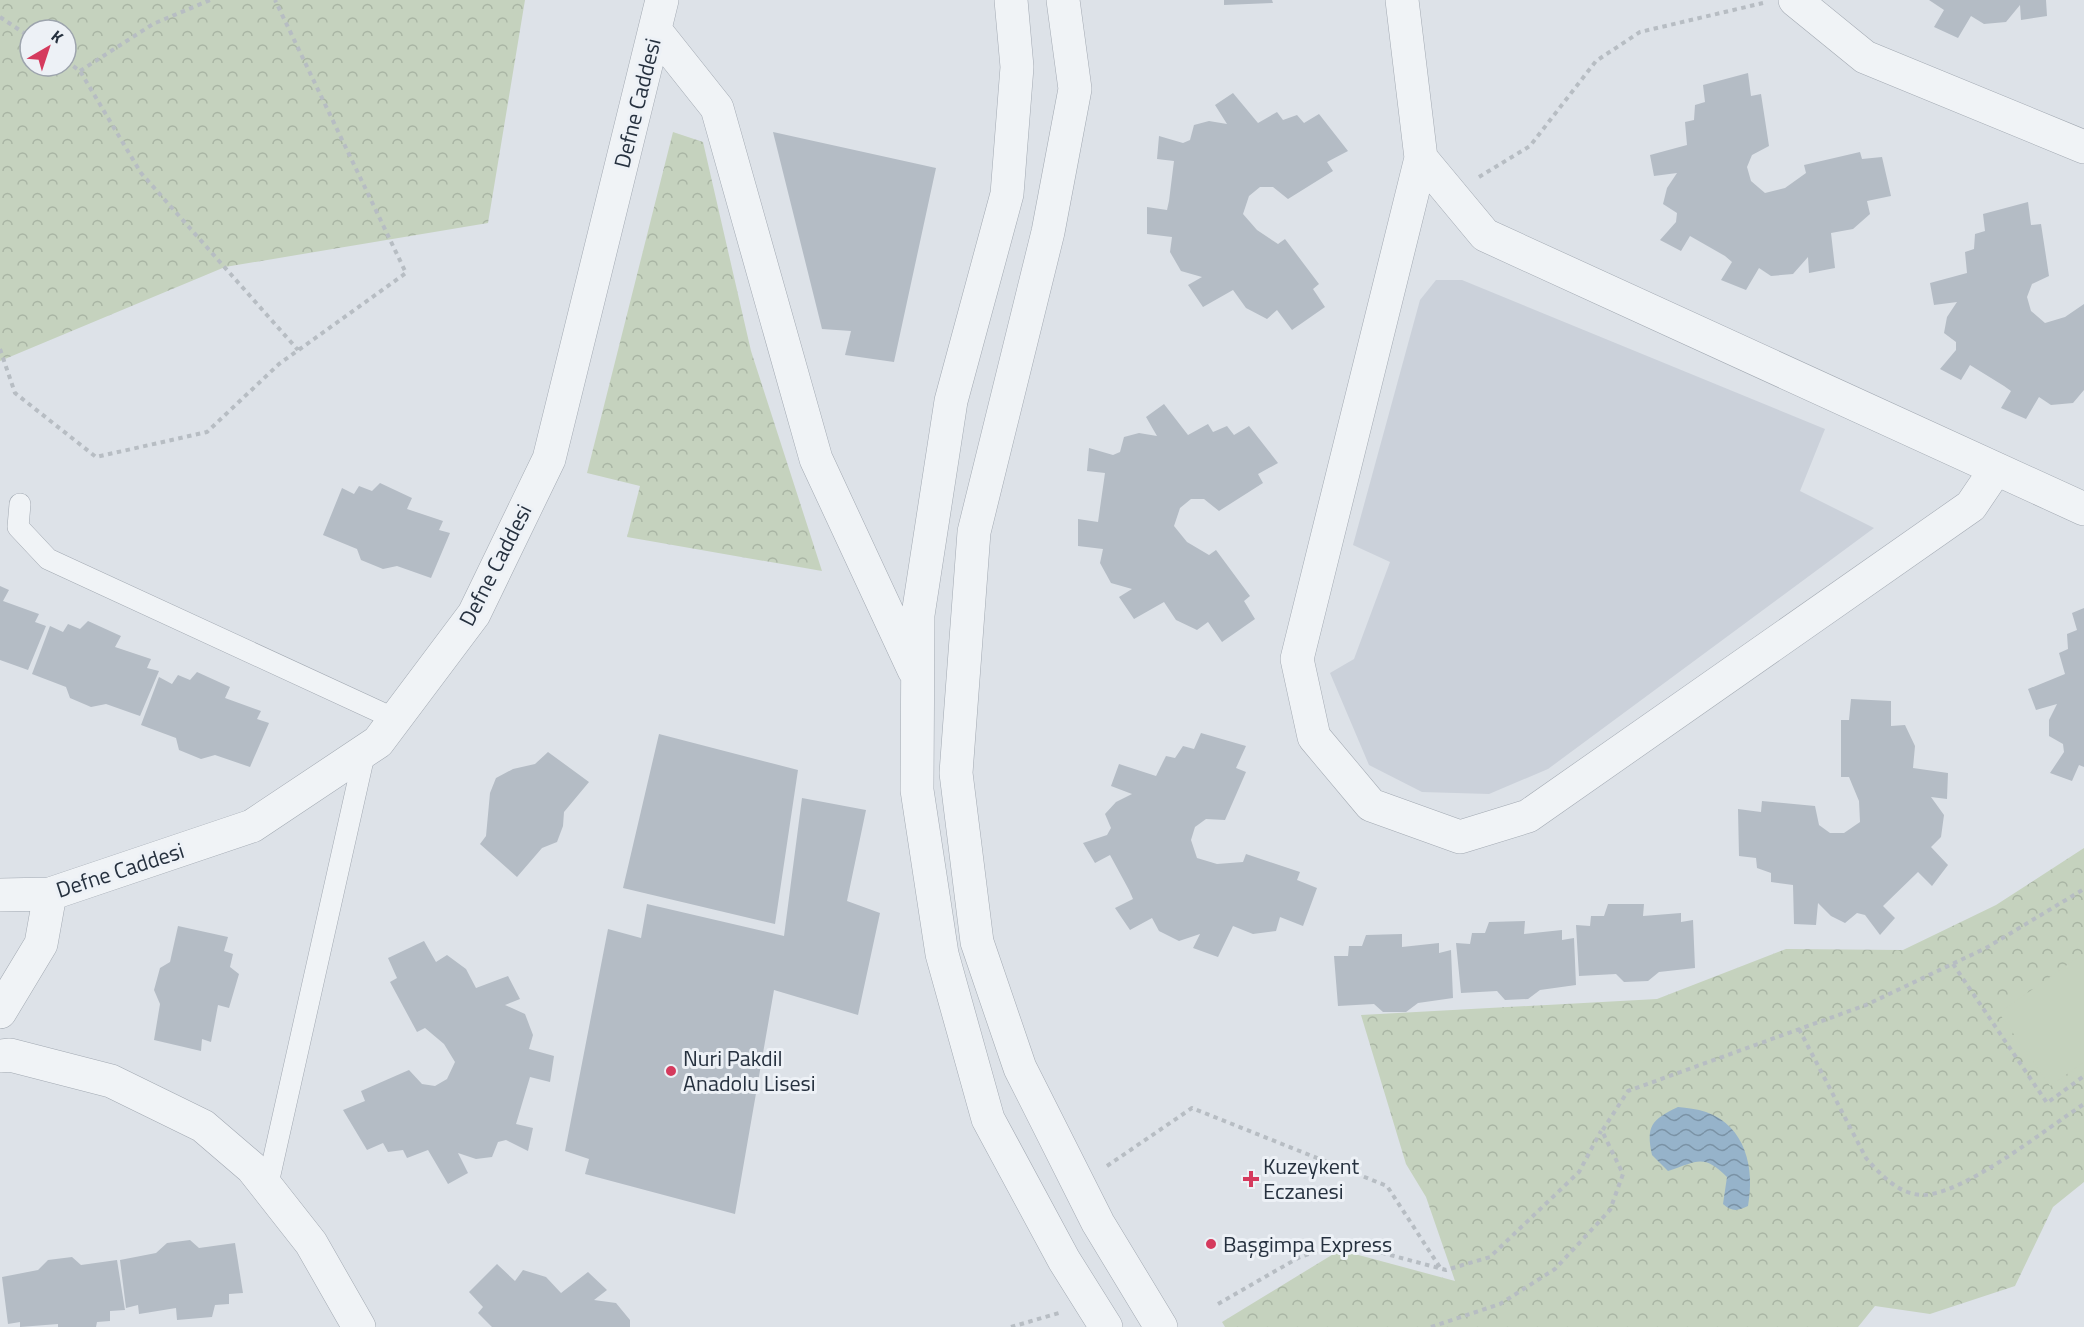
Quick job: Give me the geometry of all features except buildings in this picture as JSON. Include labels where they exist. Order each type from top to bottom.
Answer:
[{"type":"street","points":[[1011,0],[1017,67],[1006,194],[951,401],[918,615],[918,790],[942,954],[988,1119],[1064,1260],[1099,1316]]},
{"type":"street","points":[[1063,0],[1075,89],[1048,232],[974,532],[956,773],[978,942],[1020,1068],[1098,1223],[1161,1327]]},
{"type":"street","points":[[1402,0],[1421,158],[1297,659],[1314,737],[1371,805],[1460,837],[1527,816],[1971,506],[1996,469]]},
{"type":"street","points":[[1780,1],[1865,57],[2084,147]]},
{"type":"street","points":[[659,15],[717,108],[816,459],[918,678]]},
{"type":"street","name":"Defne Caddesi","points":[[0,895],[50,894],[252,826],[378,742],[474,614],[549,459],[659,15]]},
{"type":"street","points":[[1421,158],[1485,235],[2084,509]]},
{"type":"street","points":[[0,1012],[41,944],[50,894]]},
{"type":"street","points":[[0,1056],[10,1055],[111,1081],[203,1126],[252,1168],[311,1243],[359,1327]]},
{"type":"lane","points":[[20,504],[18,527],[48,559],[395,719]]},
{"type":"lane","points":[[267,1188],[365,751]]},
{"type":"path","points":[[210,0],[153,24],[80,70],[141,173],[298,350]]},
{"type":"path","points":[[0,349],[15,393],[96,457],[207,432],[279,364],[406,273],[275,0]]},
{"type":"path","points":[[1451,194],[1530,146],[1596,61],[1640,32],[1780,1]]},
{"type":"path","points":[[0,17],[18,29]]},
{"type":"path","points":[[1218,1304],[1298,1258],[1342,1242],[1446,1270],[1490,1257],[1579,1172],[1628,1091],[1866,1005],[1986,948],[2084,889]]},
{"type":"path","points":[[1953,964],[2047,1103],[2084,1076]]},
{"type":"path","points":[[1799,1029],[1866,1158],[1881,1175],[1896,1186],[1923,1195],[1963,1184],[2084,1104]]},
{"type":"path","points":[[1080,1186],[1192,1108],[1388,1186],[1441,1269]]},
{"type":"path","points":[[1431,1327],[1500,1304],[1555,1269],[1610,1210],[1623,1174],[1602,1131]]},
{"type":"path","points":[[1011,1327],[1099,1316]]},
{"type":"shaded area","points":[[1436,280],[1462,280],[1825,429],[1800,491],[1874,528],[1548,769],[1489,794],[1422,792],[1369,765],[1330,673],[1354,659],[1390,562],[1353,545],[1420,300]]},
{"type":"green space","points":[[0,0],[525,0],[488,223],[225,267],[0,361]]},
{"type":"green space","points":[[673,132],[703,142],[751,351],[822,571],[627,537],[640,486],[587,473]]},
{"type":"green space","points":[[2084,848],[2084,1182],[2053,1207],[2015,1286],[1930,1314],[1875,1306],[1858,1327],[1225,1327],[1222,1322],[1340,1250],[1455,1281],[1426,1197],[1406,1164],[1361,1015],[1657,999],[1786,949],[1903,950],[1996,905]]},
{"type":"green space","points":[[2084,953],[2084,1062],[2050,1086],[1999,1013]]},
{"type":"water","points":[[1678,1107],[1703,1111],[1720,1119],[1739,1138],[1745,1150],[1750,1178],[1748,1206],[1735,1210],[1723,1204],[1727,1177],[1712,1165],[1699,1162],[1668,1171],[1652,1155],[1650,1130],[1656,1120]]},
{"type":"place","name":"Nuri Pakdil Anadolu Lisesi","points":[[671,1071]]},
{"type":"place","name":"Kuzeykent Eczanesi","points":[[1251,1179]]},
{"type":"place","name":"Başgimpa Express","points":[[1211,1244]]}]
